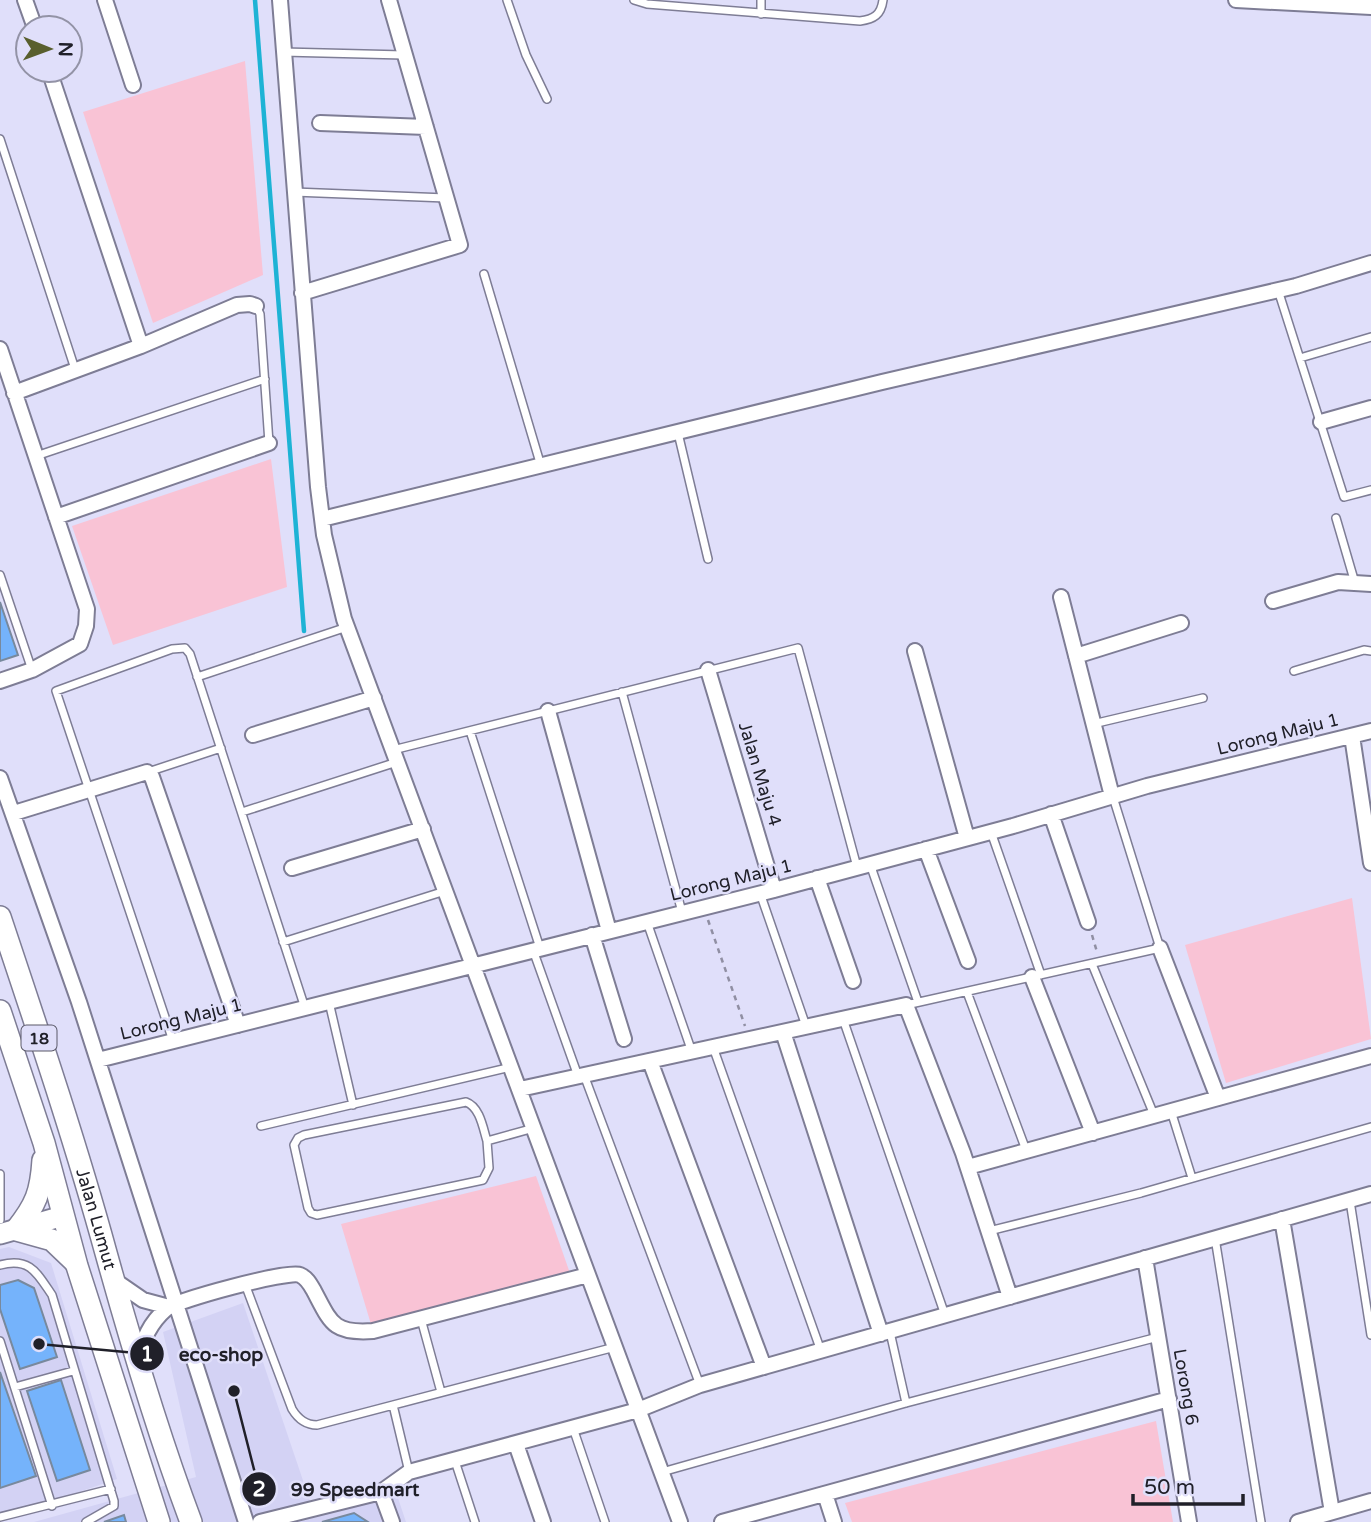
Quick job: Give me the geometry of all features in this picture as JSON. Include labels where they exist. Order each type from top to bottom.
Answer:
[{"type":"main road","name":"Jalan Lumut","points":[[0,917],[78,1159],[111,1278],[191,1522]]},
{"type":"main road","name":"Jalan Lumut","points":[[0,1011],[44,1143],[77,1266],[159,1522]]},
{"type":"main road","points":[[5,1228],[36,1204],[40,1191],[44,1143]]},
{"type":"main road","points":[[78,1159],[77,1193],[74,1203],[63,1216],[74,1220],[89,1232],[106,1255]]},
{"type":"main road","points":[[5,1228],[52,1240],[77,1266]]},
{"type":"main road","points":[[149,1490],[156,1488],[166,1472],[166,1454],[161,1435]]},
{"type":"street","points":[[105,0],[133,85]]},
{"type":"street","points":[[280,0],[322,519],[348,627],[680,1522]]},
{"type":"street","points":[[302,293],[460,245],[389,0]]},
{"type":"street","points":[[1236,0],[1371,7]]},
{"type":"street","points":[[54,84],[141,345]]},
{"type":"street","points":[[320,122],[426,127]]},
{"type":"street","points":[[322,519],[882,382],[1296,286],[1371,263]]},
{"type":"street","points":[[14,393],[237,305],[256,306]]},
{"type":"street","points":[[0,349],[87,609],[86,626],[80,644],[32,670],[0,681]]},
{"type":"street","points":[[1321,422],[1371,408]]},
{"type":"street","points":[[56,517],[270,443]]},
{"type":"street","points":[[1273,601],[1338,582],[1371,584]]},
{"type":"street","points":[[1061,597],[1112,796]]},
{"type":"street","points":[[1076,656],[1181,623]]},
{"type":"street","points":[[915,651],[967,838]]},
{"type":"street","name":"Jalan Maju 4","points":[[708,670],[767,891]]},
{"type":"street","points":[[253,735],[374,698]]},
{"type":"street","points":[[548,711],[610,931]]},
{"type":"street","name":"Lorong Maju 1","points":[[98,1060],[767,891],[991,832],[1112,796],[1371,731]]},
{"type":"street","points":[[1352,736],[1367,802],[1371,858]]},
{"type":"street","points":[[14,813],[147,772],[152,776],[238,1025]]},
{"type":"street","points":[[0,778],[98,1060],[172,1305],[246,1522]]},
{"type":"street","points":[[1051,814],[1088,922]]},
{"type":"street","points":[[292,868],[423,829]]},
{"type":"street","points":[[926,849],[968,961]]},
{"type":"street","points":[[817,878],[853,981]]},
{"type":"street","points":[[592,935],[624,1039]]},
{"type":"street","points":[[1160,948],[1218,1098]]},
{"type":"street","points":[[1036,976],[1093,1133]]},
{"type":"street","points":[[520,1089],[912,1004],[1010,1297]]},
{"type":"street","points":[[783,1032],[885,1332]]},
{"type":"street","points":[[968,1167],[1371,1056]]},
{"type":"street","points":[[650,1061],[764,1367]]},
{"type":"street","points":[[260,1522],[381,1492],[410,1472],[638,1410],[700,1385],[1371,1194]]},
{"type":"street","points":[[5,1228],[63,1216]]},
{"type":"street","points":[[1282,1219],[1332,1512]]},
{"type":"street","name":"Lorong 6","points":[[1145,1258],[1189,1522]]},
{"type":"street","points":[[111,1278],[143,1300],[172,1305],[245,1283],[298,1274],[309,1281],[330,1321],[350,1333],[373,1331],[589,1275]]},
{"type":"street","points":[[138,1361],[149,1328],[172,1305]]},
{"type":"street","points":[[722,1522],[751,1518],[825,1494],[1169,1399]]},
{"type":"street","points":[[516,1444],[543,1522]]},
{"type":"street","points":[[381,1492],[392,1522]]},
{"type":"street","points":[[825,1494],[834,1522]]},
{"type":"street","points":[[1298,1522],[1371,1502]]},
{"type":"lane","points":[[507,0],[526,55],[547,99]]},
{"type":"lane","points":[[634,0],[647,4],[860,22],[873,19],[881,10],[883,0]]},
{"type":"lane","points":[[761,0],[761,14]]},
{"type":"lane","points":[[283,52],[405,55]]},
{"type":"lane","points":[[0,139],[75,369]]},
{"type":"lane","points":[[294,192],[446,198]]},
{"type":"lane","points":[[484,274],[541,466]]},
{"type":"lane","points":[[1278,290],[1344,497],[1371,490]]},
{"type":"lane","points":[[256,306],[260,314],[270,443]]},
{"type":"lane","points":[[1300,358],[1371,337]]},
{"type":"lane","points":[[36,456],[265,379]]},
{"type":"lane","points":[[678,433],[708,559]]},
{"type":"lane","points":[[1336,518],[1355,583]]},
{"type":"lane","points":[[0,575],[32,670]]},
{"type":"lane","points":[[197,677],[348,627]]},
{"type":"lane","points":[[173,1041],[56,691],[180,648],[185,648],[190,654],[305,1008]]},
{"type":"lane","points":[[242,812],[470,731],[798,648],[863,865],[912,1004],[1160,948],[1112,796]]},
{"type":"lane","points":[[1294,671],[1364,650],[1371,651]]},
{"type":"lane","points":[[622,692],[682,912]]},
{"type":"lane","points":[[1093,724],[1203,698]]},
{"type":"lane","points":[[470,731],[536,949],[581,1076],[700,1385]]},
{"type":"lane","points":[[147,772],[221,748]]},
{"type":"lane","points":[[991,832],[1036,976]]},
{"type":"lane","points":[[283,942],[445,890]]},
{"type":"lane","points":[[767,891],[806,1027]]},
{"type":"lane","points":[[647,921],[692,1052]]},
{"type":"lane","points":[[1092,964],[1154,1116]]},
{"type":"lane","points":[[967,992],[1026,1151]]},
{"type":"lane","points":[[329,1002],[353,1105]]},
{"type":"lane","points":[[843,1019],[945,1315]]},
{"type":"lane","points":[[713,1047],[821,1351]]},
{"type":"lane","points":[[261,1126],[512,1067]]},
{"type":"lane","points":[[466,1102],[472,1104],[478,1112],[487,1141],[489,1168],[483,1180],[317,1215],[311,1213],[308,1208],[294,1145],[298,1138],[304,1135],[466,1102]]},
{"type":"lane","points":[[1171,1111],[1192,1178]]},
{"type":"lane","points":[[989,1231],[1192,1178],[1371,1126]]},
{"type":"lane","points":[[487,1141],[535,1127]]},
{"type":"lane","points":[[0,1174],[5,1228]]},
{"type":"lane","points":[[1350,1200],[1371,1335]]},
{"type":"lane","points":[[1215,1238],[1261,1522]]},
{"type":"lane","points":[[0,1265],[21,1262],[36,1271],[52,1295],[114,1506],[86,1522]]},
{"type":"lane","points":[[245,1283],[292,1409],[297,1417],[309,1425],[615,1347]]},
{"type":"lane","points":[[421,1319],[441,1392]]},
{"type":"lane","points":[[885,1332],[906,1402]]},
{"type":"lane","points":[[662,1472],[906,1402],[1158,1337]]},
{"type":"lane","points":[[0,1341],[52,1506]]},
{"type":"lane","points":[[15,1387],[73,1371]]},
{"type":"lane","points":[[393,1405],[410,1472]]},
{"type":"lane","points":[[573,1427],[605,1522]]},
{"type":"lane","points":[[455,1461],[475,1522]]},
{"type":"lane","points":[[0,1517],[111,1489]]},
{"type":"path","points":[[703,907],[749,1040]]},
{"type":"path","points":[[1088,922],[1101,962]]},
{"type":"shaded area","points":[[245,61],[263,275],[153,323],[83,112]]},
{"type":"shaded area","points":[[271,459],[287,587],[113,645],[72,526]]},
{"type":"shaded area","points":[[1352,898],[1371,1039],[1226,1083],[1185,945]]},
{"type":"shaded area","points":[[536,1176],[572,1279],[373,1331],[341,1224]]},
{"type":"shaded area","points":[[9,1247],[51,1263],[117,1479],[0,1519],[0,1249]]},
{"type":"shaded area","points":[[243,1303],[314,1513],[395,1489],[406,1522],[34,1522],[196,1477],[163,1332]]},
{"type":"shaded area","points":[[1156,1421],[1173,1522],[852,1522],[845,1503]]},
{"type":"building","points":[[0,602],[18,655],[0,661]]},
{"type":"building","points":[[18,1280],[34,1288],[57,1357],[20,1369],[0,1309],[0,1285]]},
{"type":"building","points":[[0,1372],[36,1476],[0,1488]]},
{"type":"building","points":[[61,1380],[90,1470],[57,1481],[27,1391]]},
{"type":"building","points":[[354,1513],[368,1522],[322,1522]]},
{"type":"building","points":[[124,1515],[126,1522],[104,1522]]},
{"type":"waterway","points":[[255,0],[304,631]]},
{"type":"place","name":"eco-shop","points":[[39,1344]]},
{"type":"place","name":"99 Speedmart","points":[[234,1391]]}]
